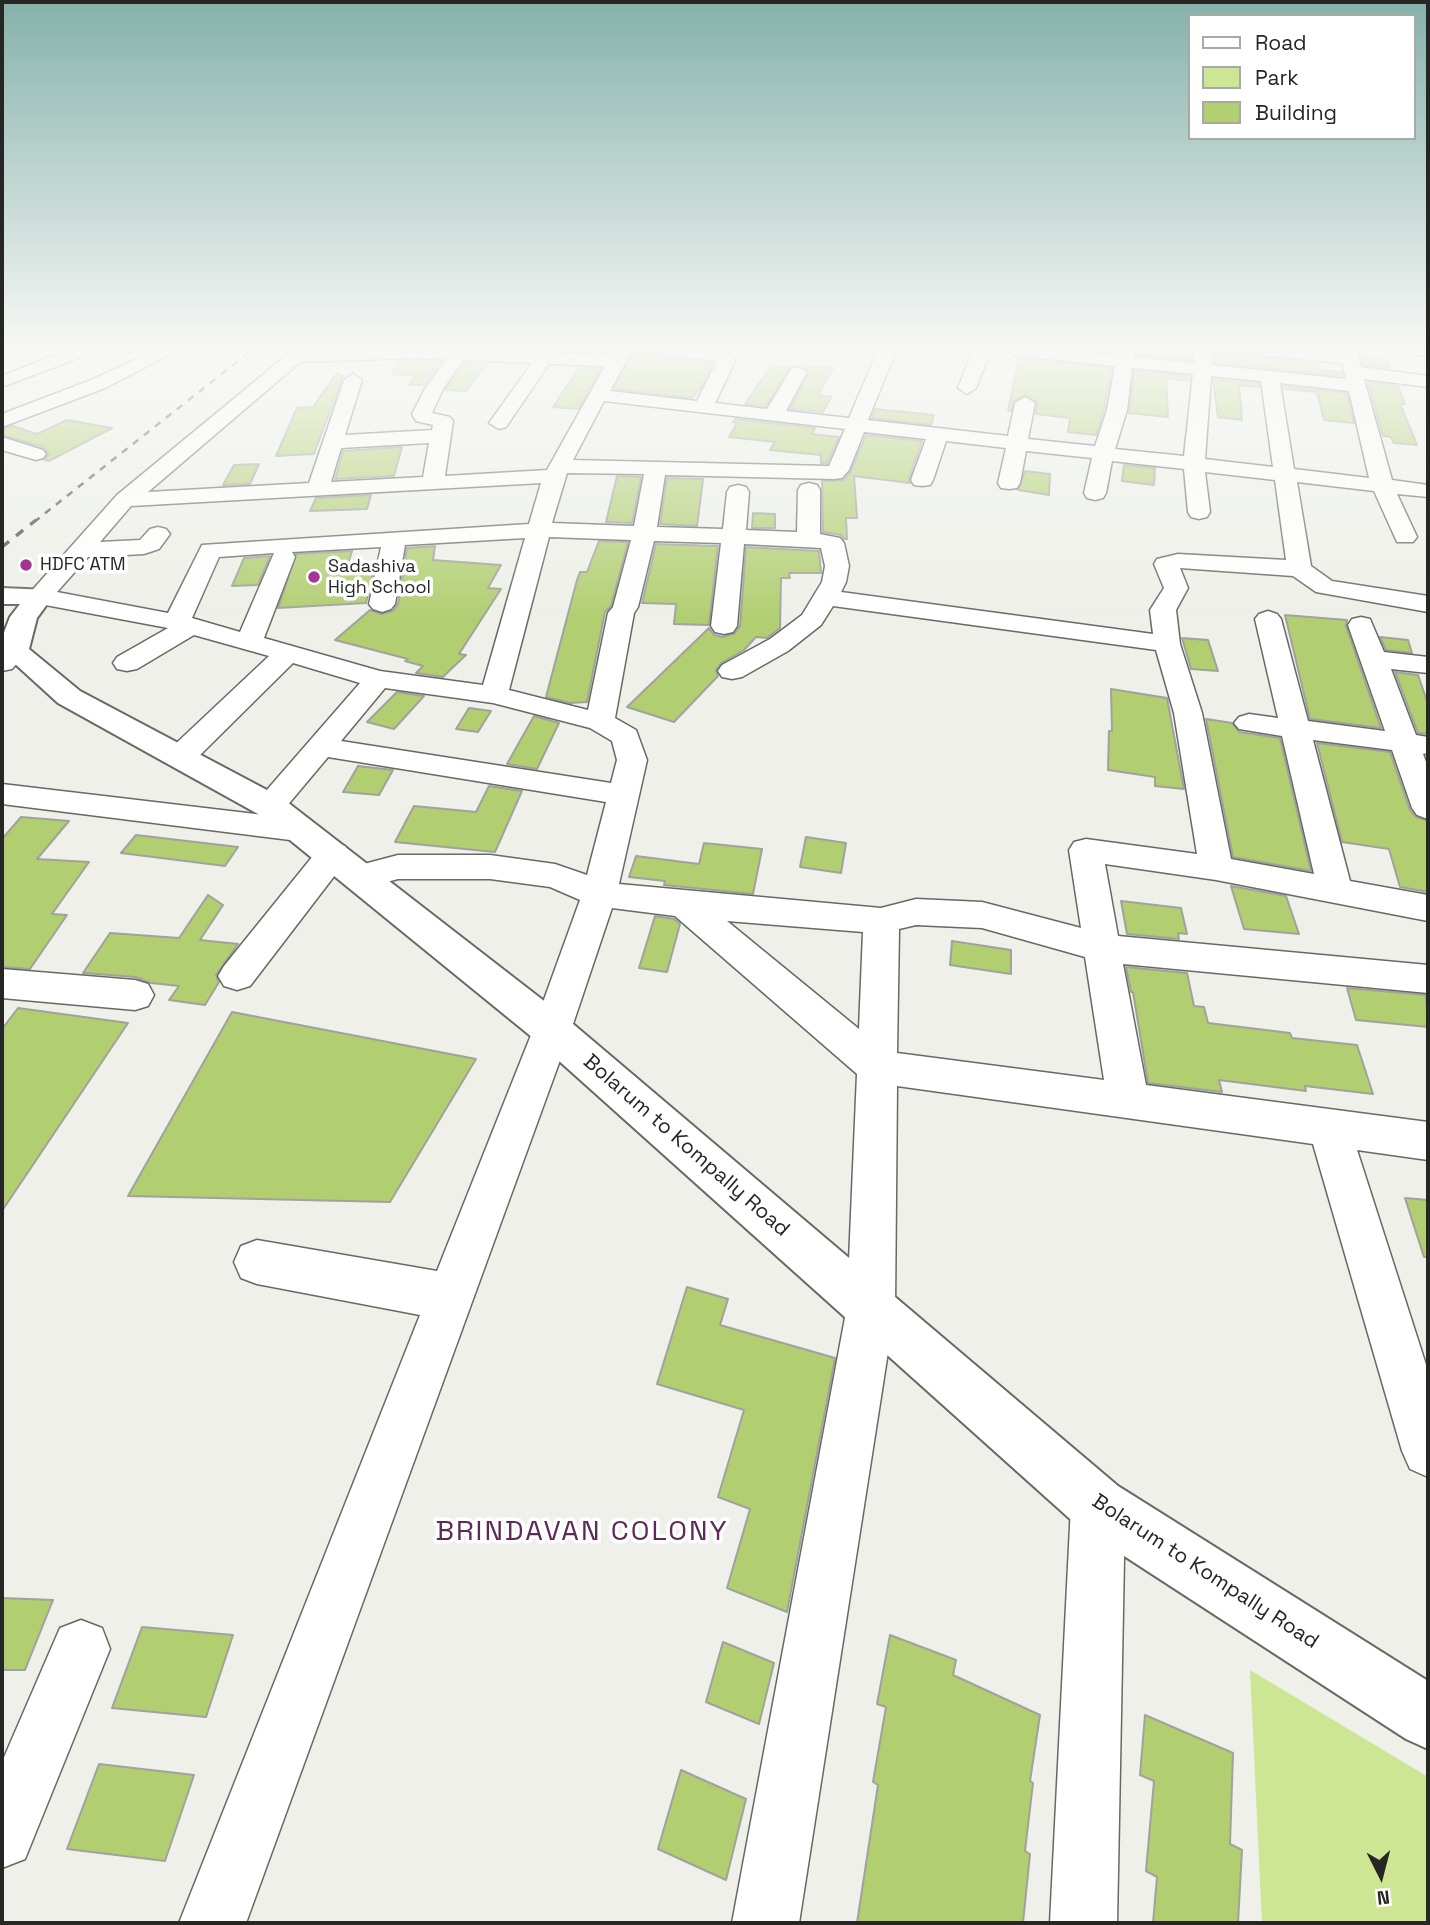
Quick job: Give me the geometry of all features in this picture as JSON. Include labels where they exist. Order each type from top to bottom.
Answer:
[{"type":"main road","name":"Bolarum to Kompally Road","points":[[21,596],[24,617],[8,657],[69,697],[270,806],[552,1030],[1098,1506],[1428,1717]]},
{"type":"street","points":[[21,596],[81,550],[125,500],[197,440]]},
{"type":"street","points":[[317,491],[332,442],[371,440]]},
{"type":"street","points":[[433,484],[440,440]]},
{"type":"street","points":[[494,695],[556,471],[574,440]]},
{"type":"street","points":[[125,500],[433,484],[556,471],[834,473],[838,470],[850,440]]},
{"type":"street","points":[[922,480],[936,440]]},
{"type":"street","points":[[989,440],[1428,491]]},
{"type":"street","points":[[1009,483],[1018,440]]},
{"type":"street","points":[[1095,493],[1107,440]]},
{"type":"street","points":[[1196,440],[1194,464],[1199,512]]},
{"type":"street","points":[[1280,440],[1299,569],[1308,578],[1325,587],[1428,604]]},
{"type":"street","points":[[1371,440],[1382,485],[1405,537]]},
{"type":"street","points":[[2,443],[36,454]]},
{"type":"street","points":[[600,722],[623,610],[644,534],[655,472]]},
{"type":"street","points":[[808,539],[809,490]]},
{"type":"street","points":[[724,626],[738,492]]},
{"type":"street","points":[[127,663],[184,624],[210,550],[234,495]]},
{"type":"street","points":[[210,550],[540,530],[828,541],[834,546],[838,566],[827,598],[812,620],[779,645],[732,671]]},
{"type":"street","points":[[81,550],[145,547],[151,544],[158,534]]},
{"type":"street","points":[[382,604],[395,538]]},
{"type":"street","points":[[249,643],[283,557]]},
{"type":"street","points":[[1216,868],[1188,713],[1167,644],[1163,610],[1176,588],[1166,564],[1178,561],[1234,562],[1299,569]]},
{"type":"street","points":[[21,596],[184,624],[378,680],[494,695],[600,722],[626,736],[632,760],[599,894],[552,1030],[213,1923]]},
{"type":"street","points":[[827,598],[1167,644]]},
{"type":"street","points":[[1268,619],[1335,890]]},
{"type":"street","points":[[1361,625],[1373,659],[1416,744],[1428,808]]},
{"type":"street","points":[[180,757],[288,653]]},
{"type":"street","points":[[1373,659],[1428,665]]},
{"type":"street","points":[[270,806],[378,680]]},
{"type":"street","points":[[1249,723],[1416,744]]},
{"type":"street","points":[[321,747],[624,795]]},
{"type":"street","points":[[2,794],[298,830]]},
{"type":"street","points":[[1128,1100],[1086,850],[1216,868],[1335,890],[1424,916]]},
{"type":"street","points":[[237,976],[347,865],[490,867],[555,876],[599,894],[881,921],[916,912],[982,915],[1102,947],[1428,979]]},
{"type":"street","points":[[684,904],[877,1067],[1428,1141]]},
{"type":"street","points":[[766,1923],[871,1307],[881,921]]},
{"type":"street","points":[[2,983],[135,995]]},
{"type":"street","points":[[1329,1128],[1428,1451]]},
{"type":"street","points":[[257,1262],[450,1297]]},
{"type":"street","points":[[1083,1923],[1098,1506]]},
{"type":"street","points":[[2,1836],[81,1649]]},
{"type":"green space","points":[[1250,1670],[1428,1777],[1428,1923],[1262,1923]]},
{"type":"building","points":[[19,440],[89,440],[49,461],[44,460],[49,454],[44,447]]},
{"type":"building","points":[[283,440],[319,440],[314,454],[276,456]]},
{"type":"building","points":[[755,440],[838,440],[827,463],[821,463],[821,455],[770,450],[775,442]]},
{"type":"building","points":[[864,440],[922,441],[910,483],[854,476],[857,518],[846,518],[847,539],[844,539],[841,535],[823,532],[822,481],[844,480],[851,471]]},
{"type":"building","points":[[1392,440],[1415,440],[1417,445],[1394,443]]},
{"type":"building","points":[[402,447],[394,476],[335,479],[343,451]]},
{"type":"building","points":[[259,464],[250,484],[223,485],[234,465]]},
{"type":"building","points":[[1124,465],[1155,468],[1154,485],[1122,481]]},
{"type":"building","points":[[1025,471],[1050,474],[1049,495],[1018,490]]},
{"type":"building","points":[[617,476],[641,477],[632,523],[606,522]]},
{"type":"building","points":[[667,478],[703,479],[697,526],[660,524]]},
{"type":"building","points":[[371,495],[367,509],[310,511],[316,498]]},
{"type":"building","points":[[753,513],[775,514],[775,528],[752,528]]},
{"type":"building","points":[[599,541],[628,542],[611,606],[605,612],[587,702],[570,703],[546,697],[577,580],[580,572],[587,572]]},
{"type":"building","points":[[656,544],[718,546],[709,625],[674,624],[676,604],[642,603]]},
{"type":"building","points":[[435,546],[433,560],[501,565],[488,588],[501,589],[459,654],[466,655],[443,677],[416,673],[423,666],[405,661],[408,659],[335,640],[370,610],[381,614],[393,611],[398,604],[407,548]]},
{"type":"building","points":[[746,547],[819,551],[821,573],[789,573],[790,578],[781,578],[780,628],[767,638],[756,637],[744,650],[721,663],[716,670],[718,676],[674,722],[627,707],[709,628],[714,635],[723,637],[735,633],[740,626]]},
{"type":"building","name":"Sadashiva High School","points":[[352,551],[345,574],[373,573],[366,603],[278,608],[296,554]]},
{"type":"building","points":[[270,556],[258,585],[232,586],[244,558]]},
{"type":"building","points":[[1285,615],[1347,620],[1346,626],[1381,728],[1310,719]]},
{"type":"building","points":[[1380,637],[1408,640],[1412,653],[1386,650]]},
{"type":"building","points":[[1182,638],[1208,640],[1218,671],[1191,669]]},
{"type":"building","points":[[1395,672],[1418,675],[1428,704],[1428,734],[1418,733]]},
{"type":"building","points":[[1111,689],[1167,698],[1184,789],[1155,786],[1155,777],[1108,770],[1109,731],[1112,731]]},
{"type":"building","points":[[397,692],[424,696],[394,729],[367,722]]},
{"type":"building","points":[[469,708],[491,711],[478,732],[456,729]]},
{"type":"building","points":[[534,716],[559,723],[537,769],[507,764]]},
{"type":"building","points":[[1206,719],[1232,723],[1239,732],[1280,738],[1311,871],[1233,857]]},
{"type":"building","points":[[1317,743],[1390,752],[1410,810],[1416,817],[1428,821],[1428,892],[1400,887],[1389,849],[1342,842]]},
{"type":"building","points":[[358,766],[393,770],[379,795],[343,792]]},
{"type":"building","points":[[489,786],[522,791],[495,852],[395,842],[414,806],[476,812]]},
{"type":"building","points":[[21,817],[69,821],[37,859],[89,862],[52,914],[67,915],[30,969],[2,967],[2,839]]},
{"type":"building","points":[[136,835],[238,847],[225,866],[121,853]]},
{"type":"building","points":[[806,837],[846,843],[841,873],[800,867]]},
{"type":"building","points":[[704,843],[762,849],[753,894],[664,885],[665,881],[629,877],[636,856],[699,864]]},
{"type":"building","points":[[1231,886],[1286,896],[1299,934],[1244,929]]},
{"type":"building","points":[[208,895],[223,905],[200,940],[238,944],[216,975],[219,982],[205,1005],[169,1000],[179,986],[151,983],[135,977],[83,973],[110,933],[179,938]]},
{"type":"building","points":[[1121,901],[1181,908],[1187,934],[1178,933],[1179,939],[1127,934]]},
{"type":"building","points":[[655,916],[674,919],[680,924],[667,972],[639,968]]},
{"type":"building","points":[[952,941],[1011,950],[1011,974],[950,965]]},
{"type":"building","points":[[1126,967],[1187,973],[1194,1006],[1204,1007],[1208,1023],[1290,1033],[1292,1038],[1357,1045],[1373,1094],[1305,1086],[1306,1091],[1219,1080],[1222,1092],[1148,1083],[1133,992]]},
{"type":"building","points":[[1347,988],[1426,995],[1428,1027],[1356,1020]]},
{"type":"building","points":[[18,1008],[128,1023],[2,1211],[2,1029]]},
{"type":"building","points":[[232,1012],[476,1059],[390,1202],[128,1196]]},
{"type":"building","points":[[1405,1198],[1428,1200],[1428,1257],[1424,1257]]},
{"type":"building","points":[[687,1287],[728,1299],[720,1325],[835,1358],[787,1612],[727,1588],[750,1509],[718,1497],[744,1410],[657,1384]]},
{"type":"building","points":[[2,1598],[53,1600],[25,1670],[2,1670]]},
{"type":"building","points":[[142,1627],[233,1635],[206,1717],[112,1708]]},
{"type":"building","points":[[890,1635],[956,1660],[953,1675],[1040,1715],[1030,1781],[1033,1783],[1025,1851],[1030,1854],[1023,1923],[857,1923],[878,1785],[873,1782],[886,1707],[877,1704]]},
{"type":"building","points":[[723,1642],[774,1663],[759,1724],[706,1702]]},
{"type":"building","points":[[1145,1715],[1233,1753],[1230,1844],[1242,1850],[1238,1923],[1153,1923],[1157,1877],[1146,1871],[1154,1781],[1140,1775]]},
{"type":"building","points":[[99,1764],[194,1775],[165,1861],[67,1849]]},
{"type":"building","points":[[681,1770],[746,1799],[726,1880],[658,1849]]},
{"type":"railway","points":[[34,522],[138,440]]},
{"type":"railway","points":[[2,547],[36,520]]},
{"type":"place","name":"HDFC ATM","points":[[26,565]]},
{"type":"place","name":"Sadashiva High School","points":[[314,577]]},
{"type":"district","name":"BRINDAVAN COLONY","points":[[582,1532]]}]
